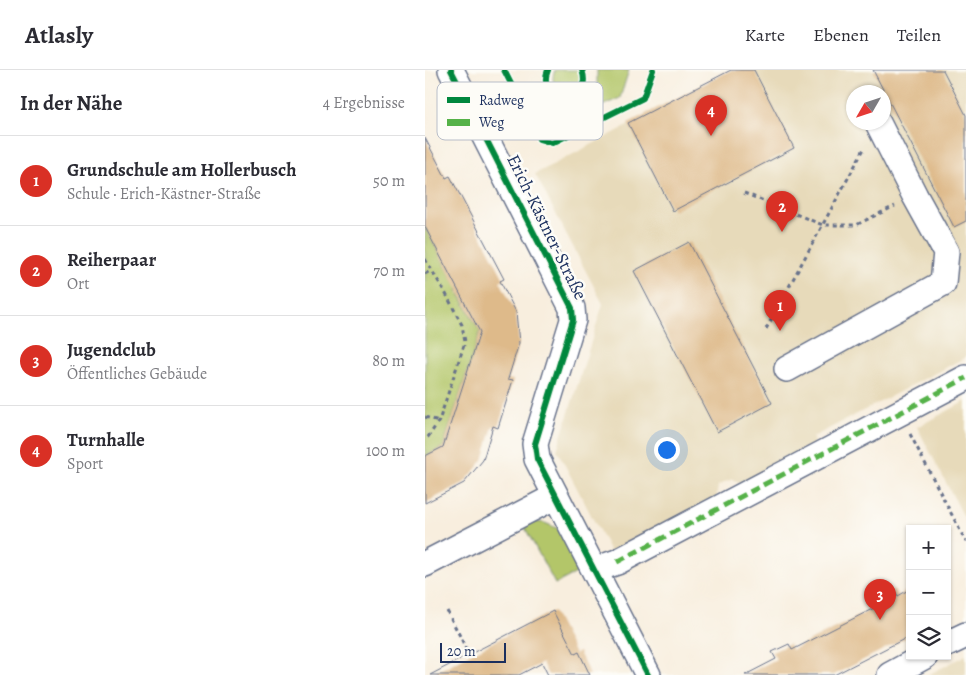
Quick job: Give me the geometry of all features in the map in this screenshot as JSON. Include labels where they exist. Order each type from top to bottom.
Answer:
[{"type":"street","name":"Erich-Kästner-Straße","points":[[451,70],[457,82]]},
{"type":"street","points":[[787,369],[943,283],[946,252],[881,130]]},
{"type":"street","name":"Erich-Kästner-Straße","points":[[487,140],[573,308],[573,320],[535,444],[537,459],[648,675]]},
{"type":"street","points":[[594,570],[617,562],[966,378]]},
{"type":"street","points":[[425,564],[556,496]]},
{"type":"street","points":[[951,642],[966,635]]},
{"type":"street","points":[[890,675],[918,660]]},
{"type":"path","points":[[766,329],[873,130]]},
{"type":"path","points":[[744,193],[823,225],[857,224],[915,196]]},
{"type":"path","points":[[425,259],[462,325],[465,342],[439,421],[425,439]]},
{"type":"path","points":[[425,274],[431,270]]},
{"type":"path","points":[[899,413],[966,542]]},
{"type":"path","points":[[425,417],[439,421]]},
{"type":"path","points":[[447,611],[470,658]]},
{"type":"shaded area","points":[[735,70],[966,70],[966,357],[813,437],[814,449],[743,486],[733,479],[725,482],[718,486],[716,500],[612,555],[557,450],[603,304],[535,174]]},
{"type":"shaded area","points":[[966,401],[966,521],[917,427]]},
{"type":"shaded area","points":[[966,655],[966,675],[928,675]]},
{"type":"green space","points":[[555,70],[578,70],[580,79],[579,82],[554,82]]},
{"type":"green space","points":[[597,70],[629,70],[620,98],[603,105],[603,82],[597,82]]},
{"type":"green space","points":[[425,227],[452,278],[461,288],[457,290],[480,332],[443,447],[425,456]]},
{"type":"green space","points":[[531,521],[545,523],[559,529],[582,570],[555,584],[523,524]]},
{"type":"building","points":[[731,70],[754,70],[794,148],[673,211],[628,123]]},
{"type":"building","points":[[873,70],[943,70],[966,115],[966,221],[954,227],[891,105],[891,85],[881,85]]},
{"type":"building","points":[[425,138],[446,178],[450,176],[504,279],[500,281],[516,312],[519,343],[508,379],[513,380],[498,428],[493,426],[483,460],[464,483],[425,503],[425,456],[443,447],[480,332],[425,227]]},
{"type":"building","points":[[689,242],[772,403],[717,432],[634,271]]},
{"type":"building","points":[[894,589],[898,596],[906,591],[906,638],[834,675],[745,675],[776,659],[772,652],[789,644],[792,650],[882,604],[878,597]]},
{"type":"building","points":[[553,611],[575,654],[579,652],[590,675],[548,675],[542,663],[519,675],[430,675]]},
{"type":"marked path","points":[[617,562],[966,378]]},
{"type":"cycle path","points":[[451,70],[457,82]]},
{"type":"cycle path","points":[[504,70],[510,82]]},
{"type":"cycle path","points":[[546,82],[548,70]]},
{"type":"cycle path","points":[[582,70],[584,82]]},
{"type":"cycle path","points":[[603,118],[643,98],[653,70]]},
{"type":"cycle path","points":[[487,140],[572,308],[573,320],[535,444],[537,459],[648,675]]},
{"type":"cycle path","points":[[542,140],[552,143],[558,140]]},
{"type":"place","name":"Turnhalle","points":[[711,136]]},
{"type":"place","name":"Reiherpaar","points":[[782,232]]},
{"type":"place","name":"Grundschule am Hollerbusch","points":[[780,331]]},
{"type":"place","name":"Jugendclub","points":[[880,620]]}]
